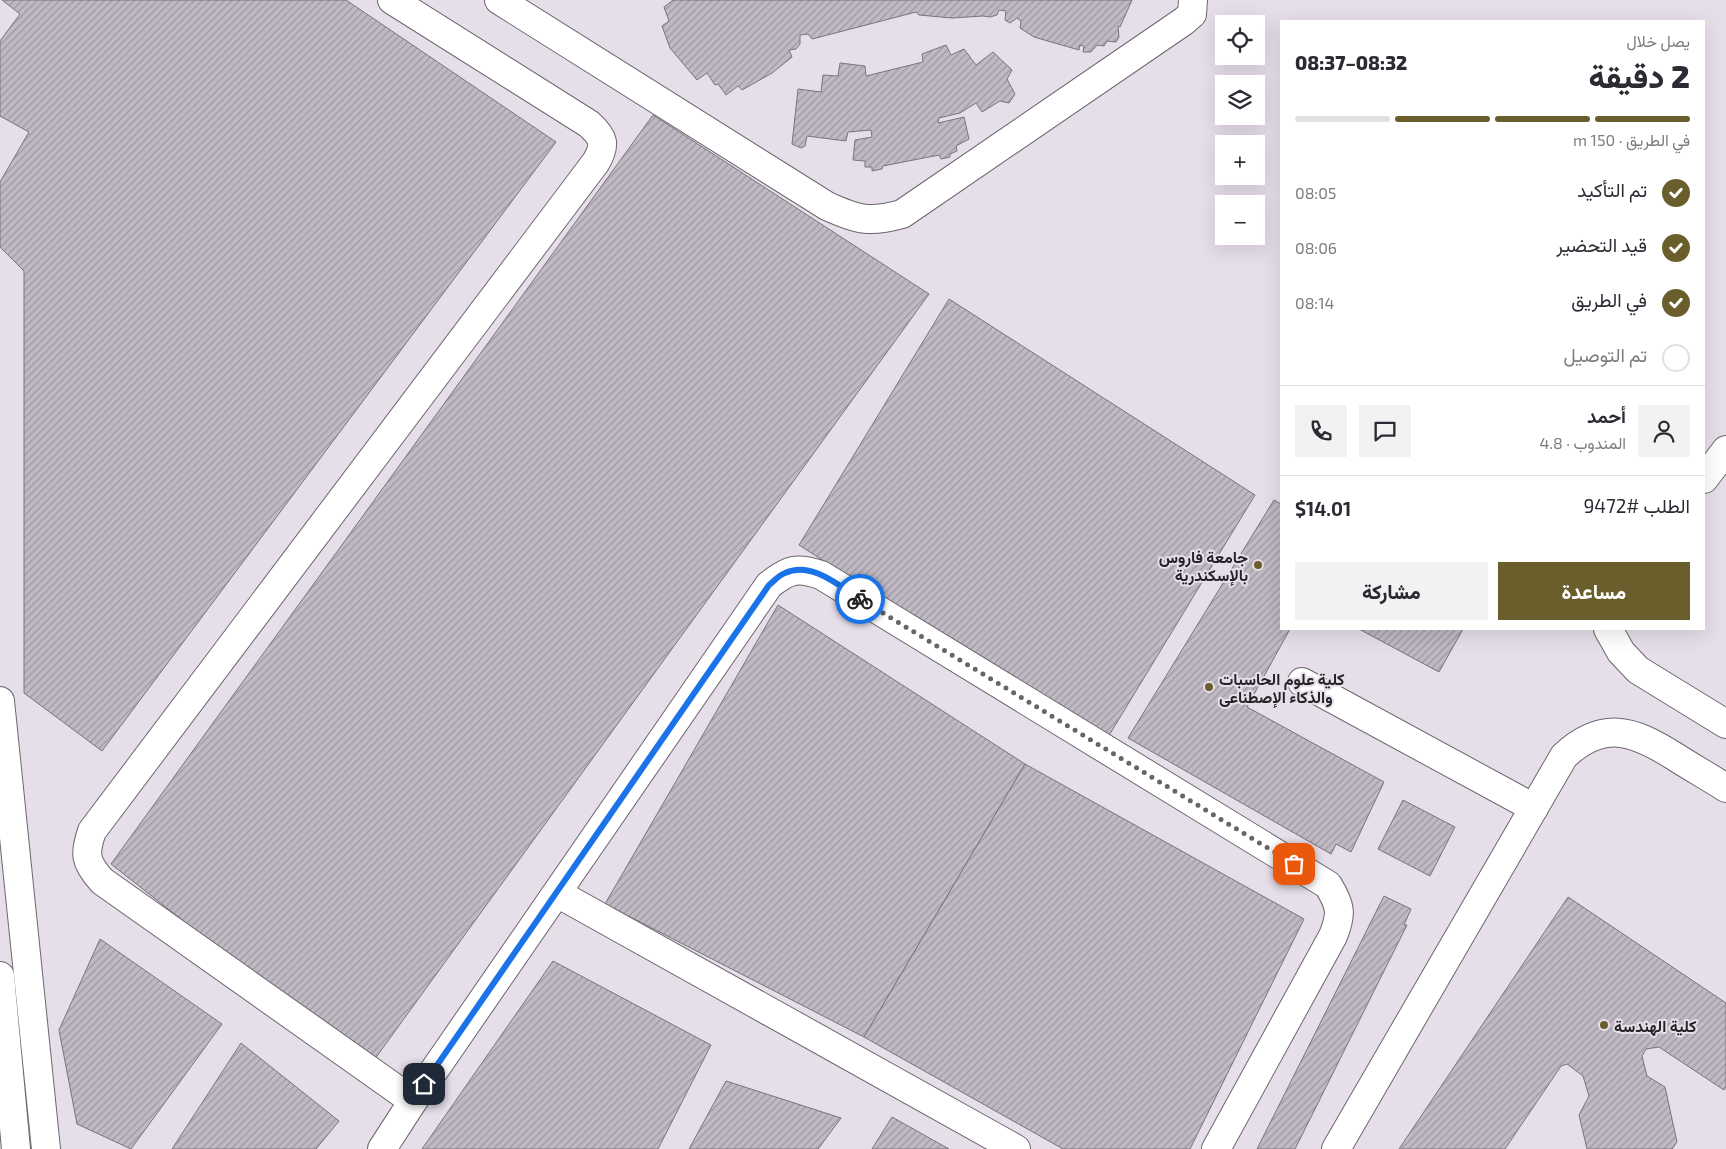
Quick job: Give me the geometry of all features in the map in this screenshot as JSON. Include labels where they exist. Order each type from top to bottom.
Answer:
[{"type":"street","points":[[392,0],[590,124],[600,134],[603,149],[596,162],[92,831],[86,849],[90,867],[102,881],[413,1100]]},
{"type":"street","points":[[499,0],[827,206],[852,217],[878,221],[902,214],[1184,21],[1192,14],[1194,0]]},
{"type":"street","points":[[1705,478],[1726,450]]},
{"type":"street","points":[[382,1149],[413,1100],[769,585],[784,573],[803,569],[822,575],[1328,885],[1338,900],[1340,919],[1333,936],[1216,1149]]},
{"type":"street","points":[[1609,630],[1621,652],[1638,670],[1726,724]]},
{"type":"street","points":[[1302,682],[1534,808]]},
{"type":"street","points":[[0,701],[46,1149]]},
{"type":"street","points":[[1336,1149],[1564,756],[1576,745],[1590,737],[1622,732],[1637,735],[1652,742],[1726,788]]},
{"type":"street","points":[[557,893],[1016,1149]]},
{"type":"street","points":[[0,976],[16,1149]]},
{"type":"building","points":[[2,0],[346,0],[556,142],[102,751],[24,693],[24,271],[0,247],[0,182],[29,132],[0,116],[0,41],[20,14]]},
{"type":"building","points":[[673,0],[1132,0],[1120,27],[1118,26],[1119,37],[1116,42],[1107,41],[1104,46],[1097,45],[1091,52],[1083,52],[1084,46],[1080,45],[1079,50],[1034,37],[1020,28],[1021,21],[1017,18],[1010,23],[1005,20],[1006,11],[999,10],[997,15],[990,17],[952,18],[919,15],[916,12],[812,39],[808,34],[800,35],[800,44],[796,49],[789,50],[792,57],[772,73],[742,90],[738,86],[726,95],[718,84],[715,85],[707,73],[697,80],[670,48],[662,26],[669,21],[664,7]]},
{"type":"building","points":[[946,45],[951,55],[964,49],[976,65],[993,52],[1012,70],[1007,79],[1015,94],[1009,103],[1000,101],[982,112],[976,103],[960,113],[939,118],[938,123],[964,117],[969,139],[956,146],[957,151],[950,154],[950,157],[941,159],[939,155],[883,166],[882,169],[872,171],[872,167],[865,167],[865,161],[853,160],[855,140],[872,137],[871,130],[848,132],[846,141],[807,136],[805,146],[801,148],[792,144],[798,89],[821,92],[823,75],[838,76],[840,63],[865,66],[866,76],[923,62],[922,54]]},
{"type":"building","points":[[653,115],[929,294],[369,1067],[111,864]]},
{"type":"building","points":[[949,299],[1255,495],[1105,742],[799,545]]},
{"type":"building","name":"كلية علوم الحاسبات والذكاء الإصطناعى","points":[[1274,500],[1280,503],[1280,630],[1289,630],[1247,707],[1384,782],[1351,852],[1336,844],[1331,854],[1128,738]]},
{"type":"building","points":[[778,605],[1025,764],[864,1037],[605,904]]},
{"type":"building","name":"كلية علوم الحاسبات والذكاء الإصطناعى","points":[[1361,630],[1462,630],[1439,672]]},
{"type":"building","points":[[1025,764],[1304,919],[1190,1149],[1063,1149],[864,1037]]},
{"type":"building","points":[[1403,800],[1455,827],[1430,876],[1378,849]]},
{"type":"building","points":[[1384,896],[1411,909],[1404,925],[1407,925],[1295,1149],[1257,1149]]},
{"type":"building","name":"كلية الهندسة","points":[[1568,897],[1726,1003],[1726,1087],[1724,1090],[1659,1047],[1646,1049],[1642,1056],[1647,1076],[1665,1087],[1677,1142],[1672,1149],[1587,1149],[1579,1115],[1589,1096],[1583,1076],[1567,1064],[1561,1066],[1505,1149],[1399,1149]]},
{"type":"building","points":[[100,939],[222,1024],[131,1149],[77,1124],[59,1030]]},
{"type":"building","points":[[553,961],[711,1045],[658,1149],[422,1149]]},
{"type":"building","points":[[241,1043],[339,1121],[316,1149],[172,1149]]},
{"type":"building","points":[[726,1081],[841,1118],[818,1149],[689,1149]]},
{"type":"building","points":[[892,1117],[949,1149],[872,1149]]},
{"type":"way so far","points":[[860,599],[1294,864]]},
{"type":"place","name":"جامعة فاروس بالإسكندرية","points":[[1258,565]]},
{"type":"place","name":"كلية علوم الحاسبات والذكاء الإصطناعى","points":[[1209,687]]},
{"type":"place","name":"كلية الهندسة","points":[[1604,1025]]},
{"type":"route","points":[[424,1084],[769,585],[784,573],[803,569],[822,575],[860,599]]}]
